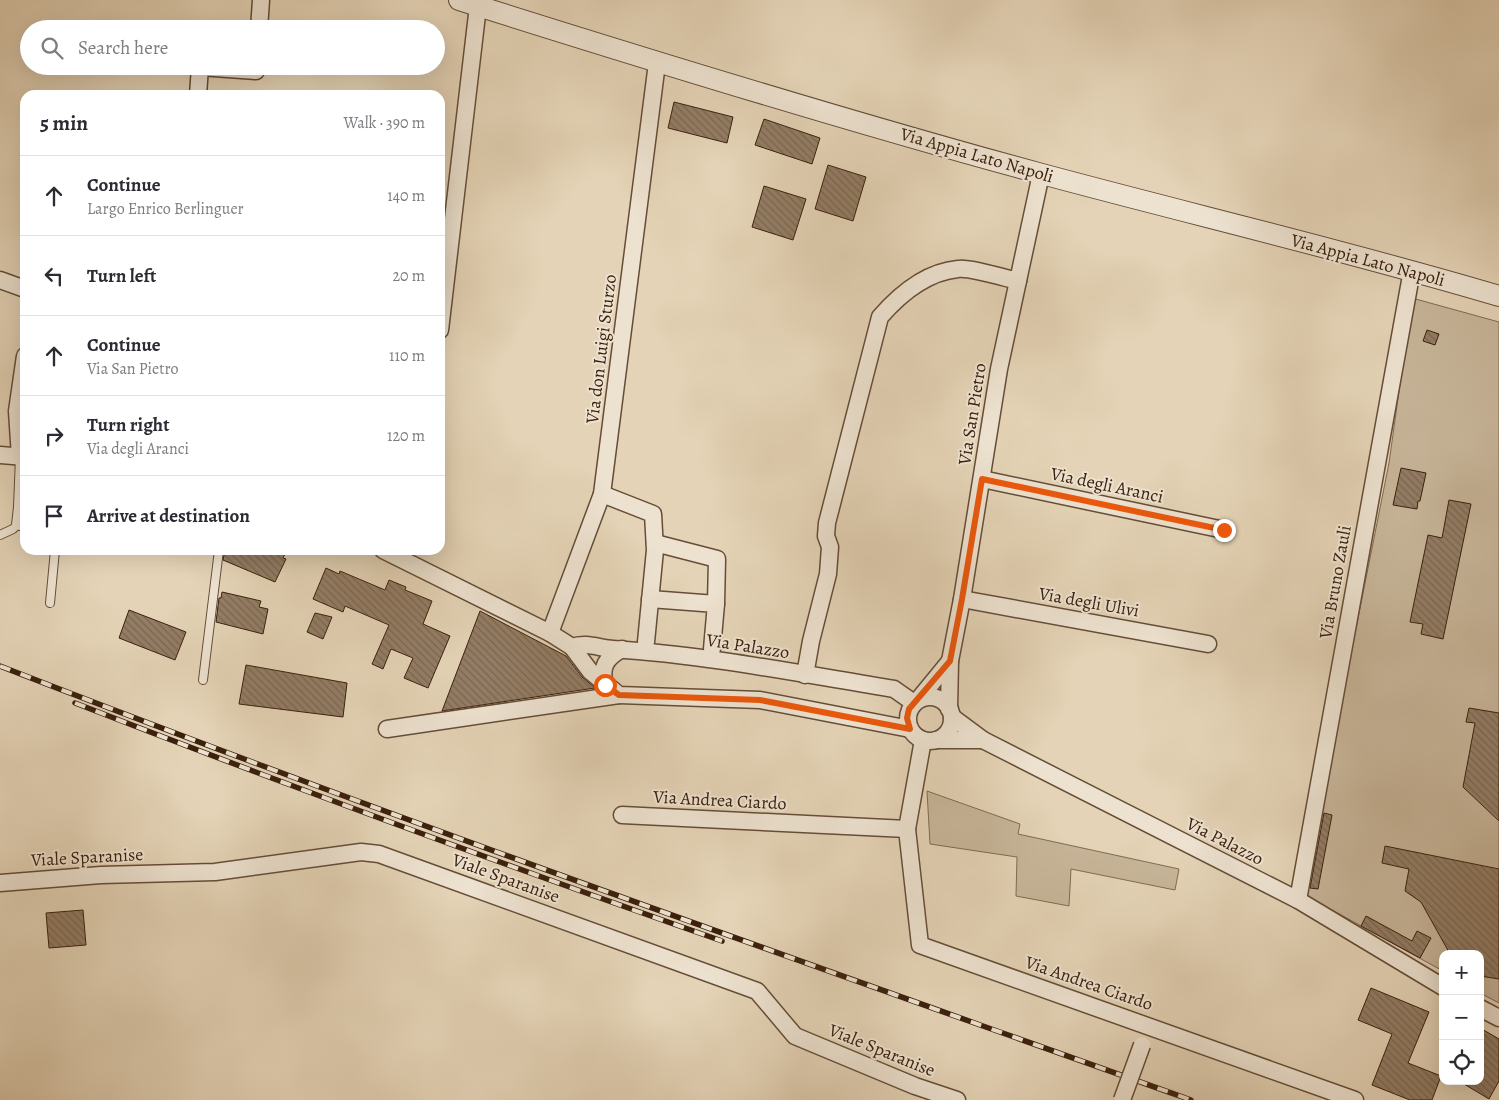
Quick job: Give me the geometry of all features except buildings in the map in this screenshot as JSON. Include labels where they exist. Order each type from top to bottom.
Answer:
[{"type":"street","points":[[260,20],[261,0]]},
{"type":"street","name":"Via Appia Lato Napoli","points":[[459,0],[657,63],[1041,174],[1412,270],[1499,296]]},
{"type":"street","points":[[445,287],[478,6]]},
{"type":"street","name":"Via don Luigi Sturzo","points":[[550,633],[602,494],[657,63]]},
{"type":"street","points":[[198,90],[199,75]]},
{"type":"street","name":"Via San Pietro","points":[[951,713],[950,661],[1000,369],[1041,174]]},
{"type":"street","points":[[805,675],[811,641],[828,574],[830,547],[826,536],[827,523],[880,317],[894,301],[908,290],[937,273],[959,268],[1018,281]]},
{"type":"street","name":"Via Bruno Zauli","points":[[1298,900],[1412,270]]},
{"type":"street","points":[[0,280],[20,287]]},
{"type":"street","points":[[20,390],[17,411],[20,439]]},
{"type":"street","points":[[0,455],[20,457]]},
{"type":"street","name":"Via degli Aranci","points":[[982,479],[1224,530]]},
{"type":"street","points":[[602,494],[653,514],[655,544],[646,642]]},
{"type":"street","points":[[655,544],[717,560],[712,649]]},
{"type":"street","points":[[393,555],[550,633],[572,647],[590,671],[619,695]]},
{"type":"street","points":[[650,599],[716,604]]},
{"type":"street","name":"Via degli Ulivi","points":[[962,599],[1208,644]]},
{"type":"street","name":"Via Palazzo","points":[[572,647],[580,644],[661,652],[894,689],[916,701]]},
{"type":"street","points":[[605,685],[604,665],[612,654],[622,649]]},
{"type":"street","name":"Via San Pietro","points":[[916,701],[950,661]]},
{"type":"street","points":[[387,729],[619,695],[760,700],[910,729]]},
{"type":"street","points":[[925,697],[936,698],[945,703],[951,713],[949,730],[945,735],[930,740],[913,734],[907,718],[909,709],[916,701],[925,697]]},
{"type":"street","name":"Via Palazzo","points":[[951,713],[983,740],[1298,900],[1439,985]]},
{"type":"street","name":"Via Palazzo","points":[[930,740],[983,740]]},
{"type":"street","name":"Via Andrea Ciardo","points":[[930,740],[906,829],[920,945],[1355,1100]]},
{"type":"street","name":"Via Andrea Ciardo","points":[[622,815],[906,829]]},
{"type":"street","name":"Viale Sparanise","points":[[0,883],[101,875],[215,872],[361,852],[379,854],[757,991],[795,1036],[915,1086],[957,1100]]},
{"type":"street","points":[[1484,1010],[1499,1018]]},
{"type":"street","points":[[1122,1100],[1150,1026]]},
{"type":"lane","points":[[0,535],[20,526]]},
{"type":"lane","points":[[50,603],[55,555]]},
{"type":"lane","points":[[203,680],[218,555]]},
{"type":"shaded area","points":[[1412,298],[1499,322],[1499,1003],[1484,995],[1484,950],[1439,950],[1439,969],[1303,894],[1389,463]]},
{"type":"shaded area","points":[[927,791],[1020,824],[1018,834],[1179,869],[1175,890],[1071,869],[1069,906],[1016,896],[1017,857],[930,844]]},
{"type":"railway","points":[[0,666],[445,833],[1191,1100]]},
{"type":"railway","points":[[75,703],[397,825],[722,941]]},
{"type":"route","points":[[605,685],[619,695],[760,700],[910,729],[907,718],[909,709],[950,661],[982,479],[1224,530]]}]
